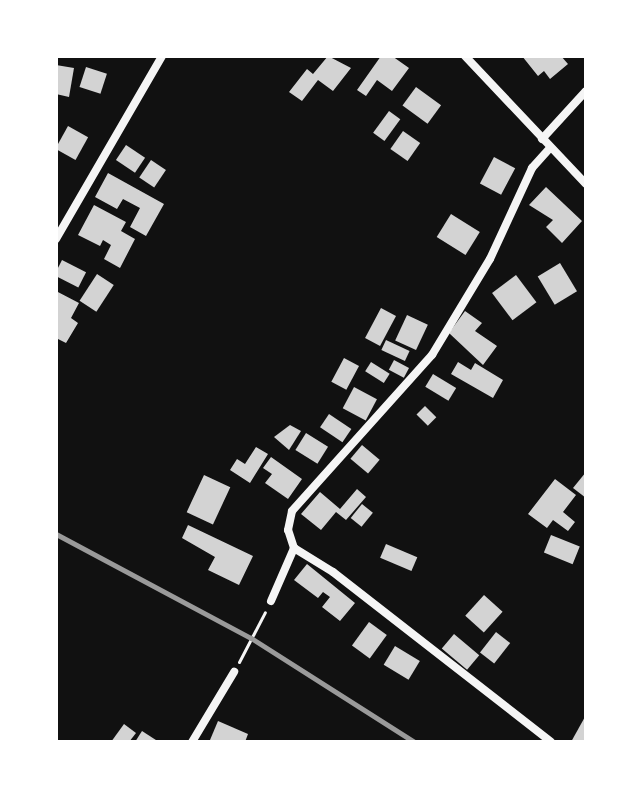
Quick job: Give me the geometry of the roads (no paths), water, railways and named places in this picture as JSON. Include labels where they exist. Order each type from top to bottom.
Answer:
[{"type":"street","points":[[56,239],[162,56]]},
{"type":"street","points":[[465,56],[586,184]]},
{"type":"street","points":[[542,139],[586,91]]},
{"type":"street","points":[[550,148],[532,168],[490,259],[432,355],[292,511],[288,530],[294,548],[333,572],[551,742]]},
{"type":"street","points":[[271,601],[294,548]]},
{"type":"street","points":[[192,742],[234,672]]},
{"type":"railway","points":[[56,534],[251,638],[414,742]]}]
